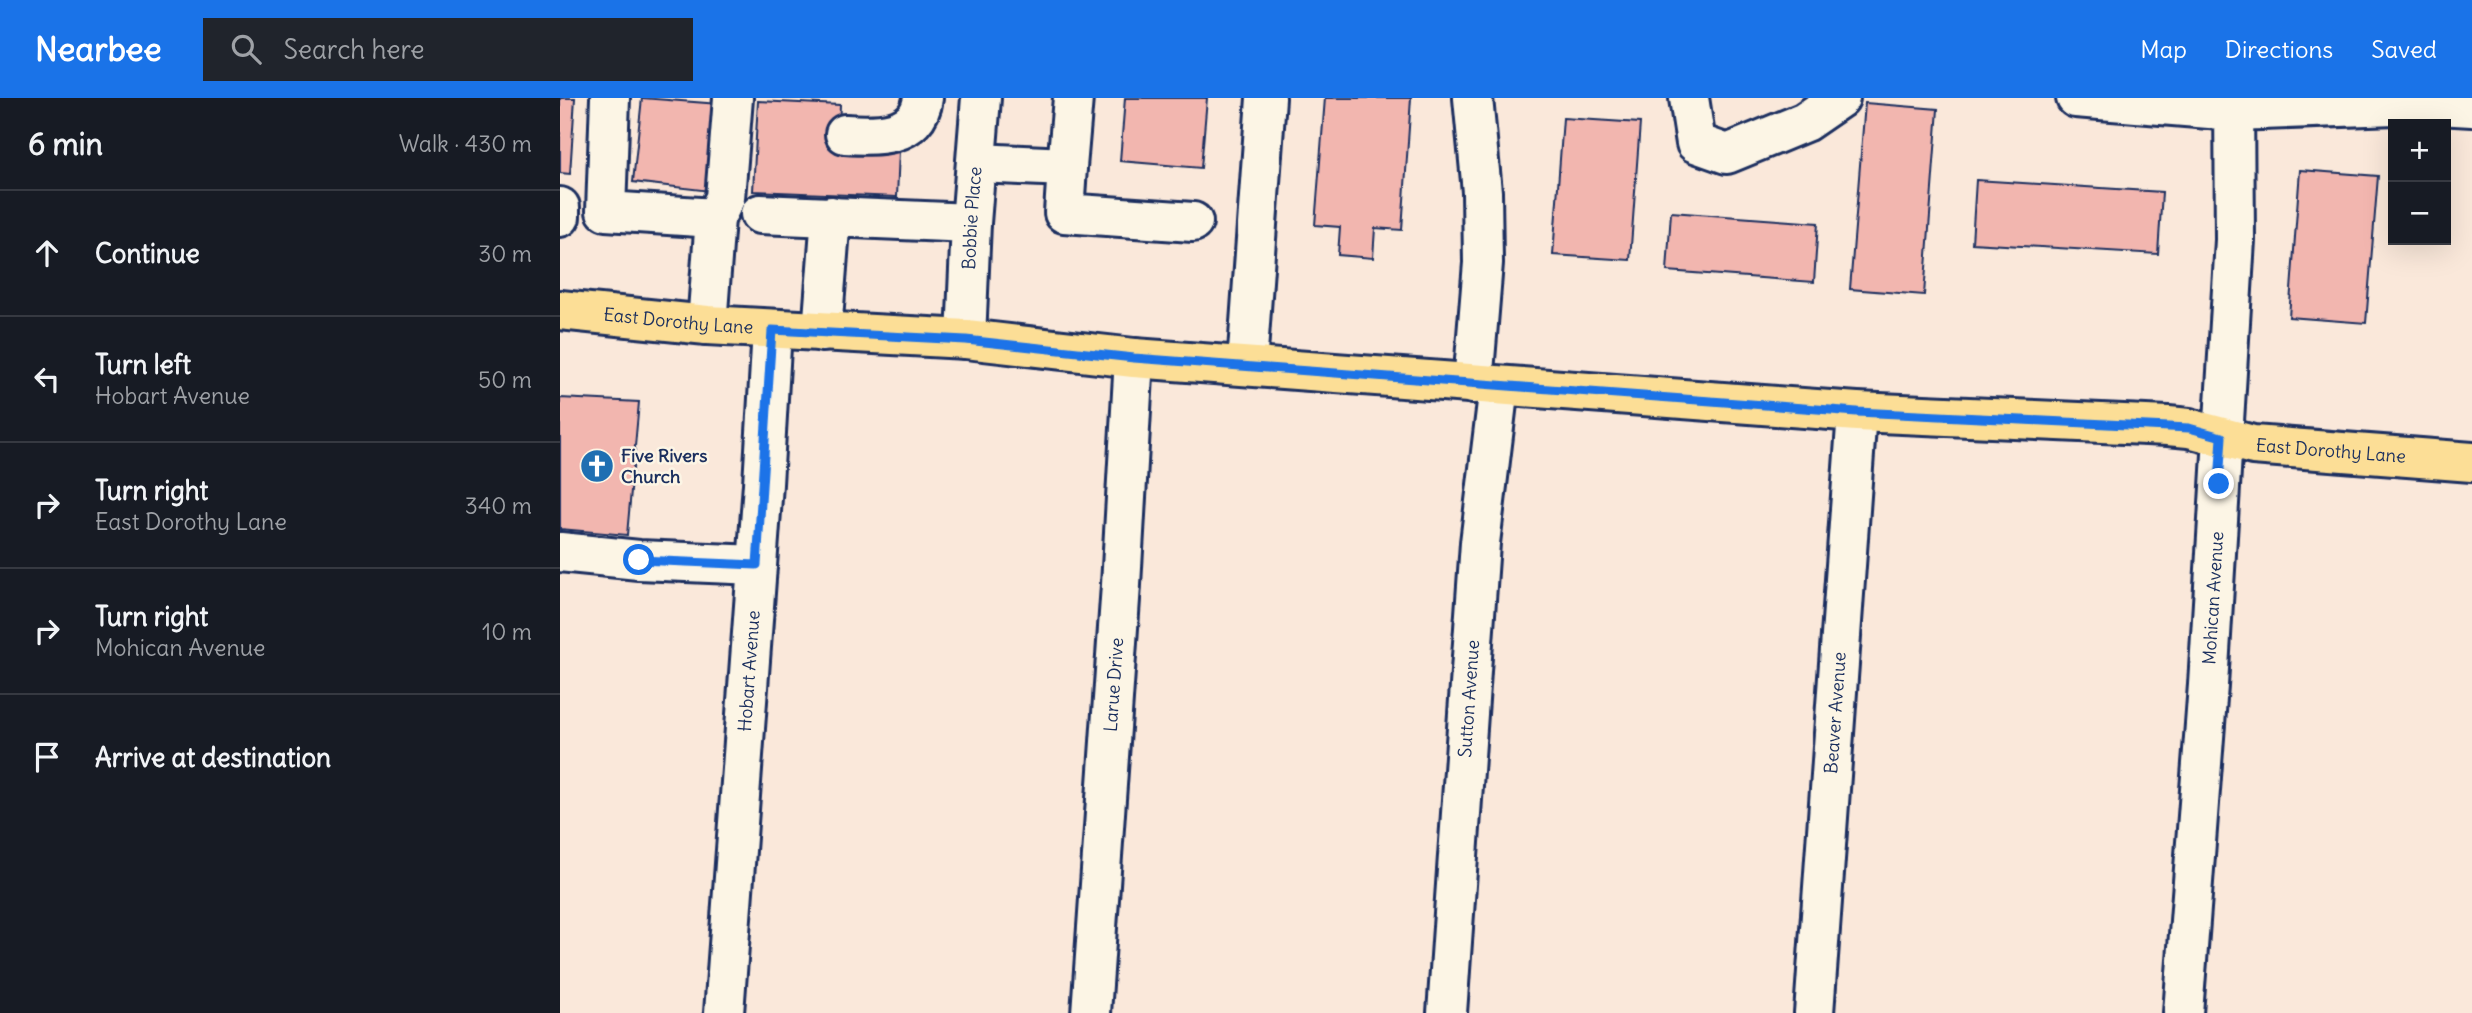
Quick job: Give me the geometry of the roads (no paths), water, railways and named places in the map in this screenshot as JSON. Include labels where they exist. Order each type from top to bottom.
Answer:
[{"type":"main road","name":"East Dorothy Lane","points":[[560,310],[707,325],[966,340],[1134,358],[1857,412],[2168,426],[2189,428],[2253,445],[2472,462]]},
{"type":"street","points":[[610,98],[606,211],[716,218]]},
{"type":"street","points":[[707,325],[716,218],[725,198],[733,98]]},
{"type":"street","points":[[845,134],[881,136],[894,131],[909,124],[921,109],[923,98]]},
{"type":"street","name":"Bobbie Place","points":[[966,340],[971,223],[981,98]]},
{"type":"street","points":[[1073,98],[1064,213],[1193,222]]},
{"type":"street","points":[[1247,366],[1266,98]]},
{"type":"street","name":"Sutton Avenue","points":[[1447,1013],[1480,543],[1486,385],[1482,192],[1473,98]]},
{"type":"street","points":[[1689,98],[1696,142],[1727,154],[1805,122],[1840,98]]},
{"type":"street","points":[[2076,98],[2234,104],[2422,104],[2472,107]]},
{"type":"street","name":"Mohican Avenue","points":[[2183,1013],[2208,685],[2235,240],[2234,104]]},
{"type":"street","points":[[977,163],[1067,167]]},
{"type":"street","points":[[560,206],[560,217]]},
{"type":"street","points":[[760,214],[971,223]]},
{"type":"street","points":[[822,332],[831,216]]},
{"type":"street","name":"Hobart Avenue","points":[[724,1013],[772,330]]},
{"type":"street","name":"Larue Drive","points":[[1091,1013],[1134,358]]},
{"type":"street","name":"Beaver Avenue","points":[[1814,1013],[1857,412]]},
{"type":"street","points":[[560,552],[639,560],[757,565]]},
{"type":"place","name":"Five Rivers Church","points":[[597,466]]}]
